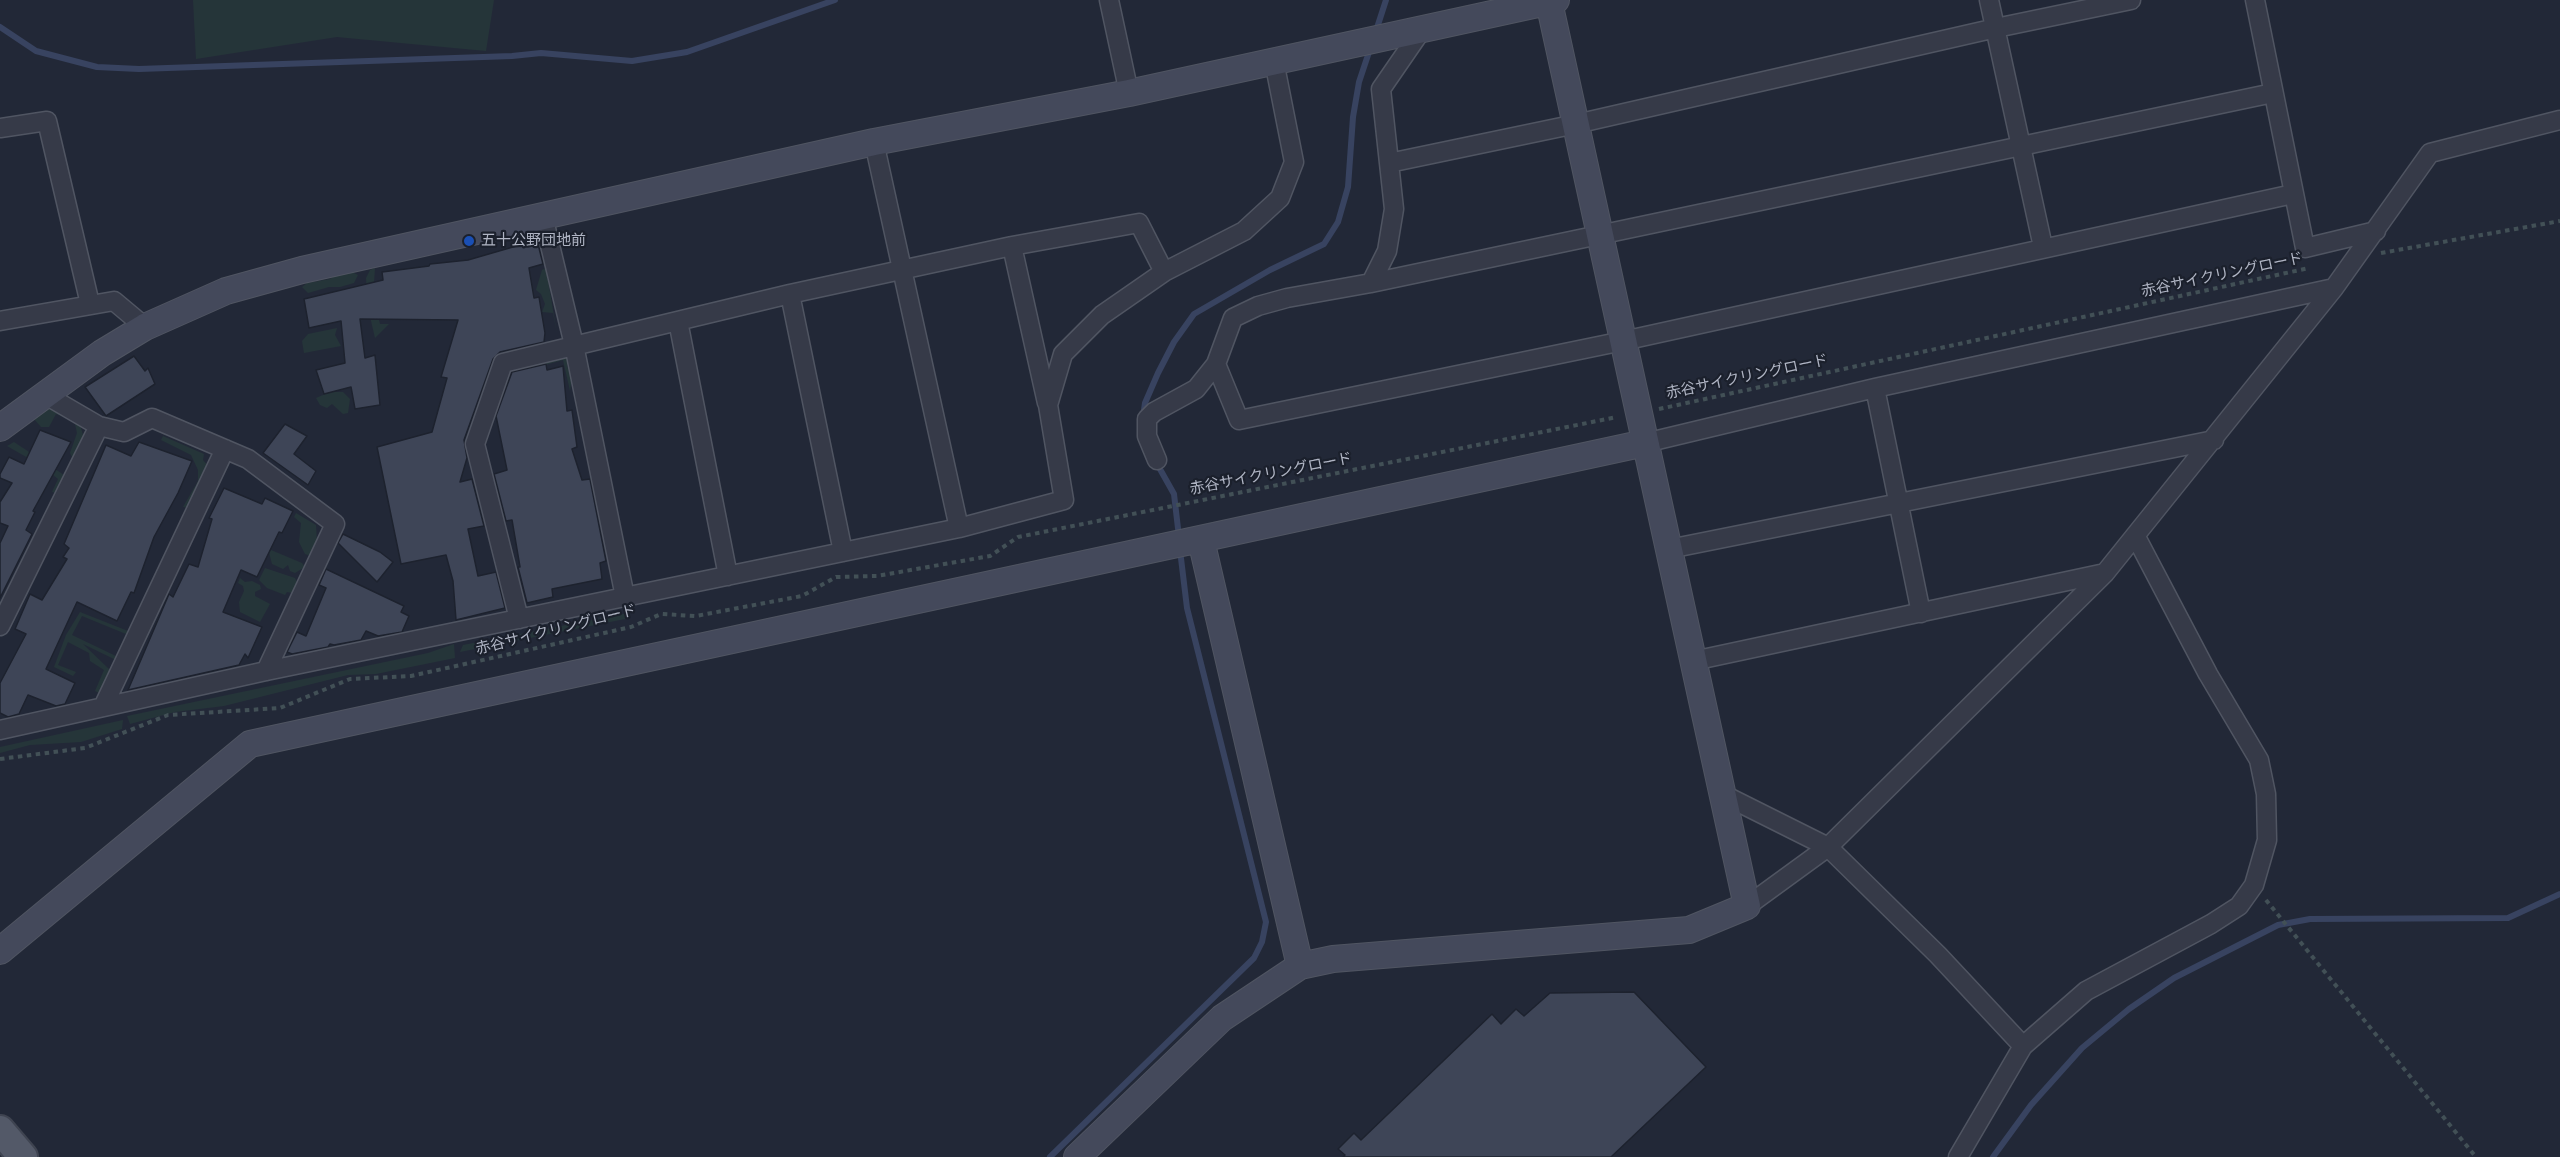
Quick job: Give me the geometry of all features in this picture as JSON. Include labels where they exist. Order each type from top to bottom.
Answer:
[{"type":"main road","points":[[0,1130],[23,1157]]},
{"type":"street","points":[[1109,0],[1129,93]]},
{"type":"street","points":[[1989,0],[2043,247]]},
{"type":"street","points":[[1389,163],[1576,124],[1996,28],[2131,0]]},
{"type":"street","points":[[2255,0],[2305,248],[2376,231]]},
{"type":"street","points":[[0,428],[102,353],[145,327],[226,291],[280,276],[874,141],[1129,93],[1553,1],[1600,236],[1747,906]]},
{"type":"street","points":[[1371,282],[1386,252],[1395,209],[1382,89],[1422,28]]},
{"type":"street","points":[[1048,405],[1063,354],[1102,315],[1164,272],[1244,231],[1280,198],[1294,162],[1274,61]]},
{"type":"street","points":[[1157,460],[1147,436],[1147,419],[1154,412],[1196,389],[1216,363],[1233,318],[1258,306],[1287,298],[1600,236],[2273,93]]},
{"type":"street","points":[[1077,1157],[1222,1018],[1300,966],[1333,959],[1689,930],[1747,906],[1828,847],[2106,573],[2334,288],[2430,153],[2560,120]]},
{"type":"street","points":[[0,128],[47,121],[90,304]]},
{"type":"street","points":[[874,141],[959,528]]},
{"type":"street","points":[[1216,363],[1239,420],[1623,341],[2043,247],[2293,194]]},
{"type":"street","points":[[543,216],[574,345],[625,597]]},
{"type":"street","points":[[519,619],[476,444],[503,363],[790,294],[902,272],[1012,246],[1138,223],[1164,272]]},
{"type":"street","points":[[0,730],[266,671],[959,528],[1064,500],[1048,405],[1012,246]]},
{"type":"street","points":[[0,951],[250,744],[1645,443],[1875,388],[2334,288]]},
{"type":"street","points":[[790,294],[843,552]]},
{"type":"street","points":[[0,321],[114,301],[145,327]]},
{"type":"street","points":[[678,321],[728,576]]},
{"type":"street","points":[[1875,388],[1921,613]]},
{"type":"street","points":[[44,394],[99,426],[124,432],[152,418],[248,459],[335,524],[266,671]]},
{"type":"street","points":[[0,626],[99,426]]},
{"type":"street","points":[[1669,549],[2214,440]]},
{"type":"street","points":[[103,707],[225,449]]},
{"type":"street","points":[[1958,1157],[2023,1046],[2086,991],[2211,924],[2239,906],[2254,885],[2267,840],[2266,794],[2259,760],[2208,674],[2136,537]]},
{"type":"street","points":[[1201,540],[1300,966]]},
{"type":"street","points":[[1693,661],[2106,573]]},
{"type":"street","points":[[1722,794],[1828,847],[1938,955],[2023,1046]]},
{"type":"path","points":[[2356,258],[2560,221]]},
{"type":"path","name":"赤谷サイクリングロード","points":[[0,759],[85,748],[168,715],[280,708],[350,679],[411,676],[631,627],[662,614],[696,616],[802,596],[836,577],[877,576],[990,556],[1018,537],[1639,413],[2310,268]]},
{"type":"path","points":[[2254,885],[2476,1157]]},
{"type":"shaded area","points":[[193,0],[494,0],[486,51],[337,37],[196,59]]},
{"type":"shaded area","points":[[375,268],[374,283],[380,324],[389,324],[375,338],[368,308],[366,278],[370,270]]},
{"type":"shaded area","points":[[546,268],[557,334],[553,313],[542,312],[545,304],[541,294],[536,290],[542,270]]},
{"type":"shaded area","points":[[352,272],[358,275],[354,283],[308,293],[302,287],[307,283],[330,279],[336,274]]},
{"type":"shaded area","points":[[337,328],[335,335],[341,346],[304,353],[302,341],[308,334]]},
{"type":"shaded area","points":[[567,356],[569,358],[567,366],[572,377],[570,391],[563,360],[520,372],[513,369]]},
{"type":"shaded area","points":[[330,392],[343,392],[350,399],[348,413],[343,414],[332,404],[327,408],[320,405],[316,398]]},
{"type":"shaded area","points":[[52,405],[79,420],[84,439],[76,456],[72,457],[70,453],[77,433],[75,424],[68,418],[56,414],[49,427],[41,427],[34,419]]},
{"type":"shaded area","points":[[163,436],[204,454],[203,460],[209,467],[190,508],[183,507],[198,481],[198,470],[191,455],[161,440]]},
{"type":"shaded area","points":[[14,442],[64,475],[56,493],[52,492],[58,479],[42,466],[7,446]]},
{"type":"shaded area","points":[[296,513],[316,525],[317,543],[311,556],[305,554],[299,542],[301,523],[294,517]]},
{"type":"shaded area","points":[[271,550],[302,563],[305,567],[295,573],[290,571],[288,565],[283,569],[272,564],[269,552]]},
{"type":"shaded area","points":[[265,568],[295,578],[298,584],[292,593],[287,592],[285,595],[267,588],[259,580]]},
{"type":"shaded area","points":[[240,578],[245,582],[252,581],[260,585],[261,589],[255,592],[255,596],[270,604],[260,622],[240,612],[239,602],[244,591],[243,586],[238,583]]},
{"type":"shaded area","points":[[80,612],[128,631],[126,634],[82,616],[72,635],[118,657],[116,660],[83,644],[110,670],[99,693],[95,691],[104,670],[90,661],[89,653],[68,642],[58,665],[76,672],[73,676],[54,667],[66,635]]},
{"type":"shaded area","points":[[628,613],[625,619],[460,652],[463,645]]},
{"type":"shaded area","points":[[454,644],[455,658],[376,674],[348,675],[224,706],[175,712],[130,724],[127,716],[428,653]]},
{"type":"shaded area","points":[[123,720],[122,729],[81,742],[30,745],[0,753],[0,747]]},
{"type":"building","points":[[537,240],[543,264],[529,268],[534,298],[539,297],[545,333],[544,342],[500,352],[493,359],[464,440],[467,458],[460,482],[472,479],[484,526],[468,529],[478,576],[496,572],[505,608],[456,620],[453,581],[446,555],[401,564],[377,447],[432,432],[447,378],[441,377],[458,320],[360,319],[365,358],[375,355],[380,405],[355,409],[351,387],[324,394],[316,370],[345,363],[341,321],[309,328],[304,299],[383,280],[382,272],[468,260]]},
{"type":"building","points":[[134,356],[145,371],[148,368],[155,384],[106,416],[85,387]]},
{"type":"building","points":[[546,364],[547,370],[563,366],[567,411],[572,410],[577,447],[572,449],[582,480],[590,479],[606,561],[600,563],[602,579],[552,589],[553,597],[527,603],[518,567],[520,567],[512,520],[506,521],[494,474],[507,470],[496,416],[512,372]]},
{"type":"building","points":[[285,424],[307,436],[294,454],[316,471],[308,485],[263,453]]},
{"type":"building","points":[[40,430],[71,442],[33,511],[35,512],[26,530],[32,534],[0,598],[0,543],[8,526],[0,523],[0,502],[12,483],[0,478],[0,474],[9,457],[24,464]]},
{"type":"building","points":[[139,442],[192,461],[154,537],[134,593],[131,592],[117,621],[77,602],[46,669],[75,683],[65,704],[56,706],[28,695],[19,714],[8,717],[0,713],[0,683],[26,634],[15,629],[30,594],[42,600],[67,559],[63,557],[69,548],[64,544],[106,445],[131,456]]},
{"type":"building","points":[[224,488],[262,504],[265,498],[293,511],[282,533],[279,532],[257,577],[241,570],[223,612],[262,627],[248,658],[245,654],[239,665],[128,690],[169,594],[173,597],[189,564],[198,567],[212,519],[209,518]]},
{"type":"building","points":[[343,534],[380,552],[393,562],[377,582],[338,543]]},
{"type":"building","points":[[326,569],[404,606],[401,612],[409,616],[402,632],[378,636],[366,631],[361,640],[330,644],[328,647],[292,654],[287,652],[297,632],[306,636],[326,588],[319,585]]},
{"type":"building","points":[[1634,992],[1706,1067],[1611,1157],[1343,1157],[1345,1155],[1338,1149],[1354,1133],[1361,1140],[1492,1014],[1501,1024],[1516,1009],[1524,1016],[1550,993]]},
{"type":"waterway","points":[[0,27],[36,51],[97,67],[139,69],[512,56],[541,53],[632,61],[687,52],[835,0]]},
{"type":"waterway","points":[[1375,34],[1386,0]]},
{"type":"waterway","points":[[1143,417],[1145,403],[1158,373],[1174,342],[1194,314],[1270,270],[1324,244],[1338,222],[1348,187],[1353,117],[1359,82],[1371,46]]},
{"type":"waterway","points":[[1156,462],[1174,494],[1179,537]]},
{"type":"waterway","points":[[1050,1157],[1254,958],[1262,942],[1266,922],[1187,608],[1180,550]]},
{"type":"waterway","points":[[1993,1157],[2031,1105],[2082,1048],[2129,1009],[2174,978],[2278,925],[2310,919],[2508,918],[2560,894]]},
{"type":"place","name":"五十公野団地前","points":[[469,241]]}]
